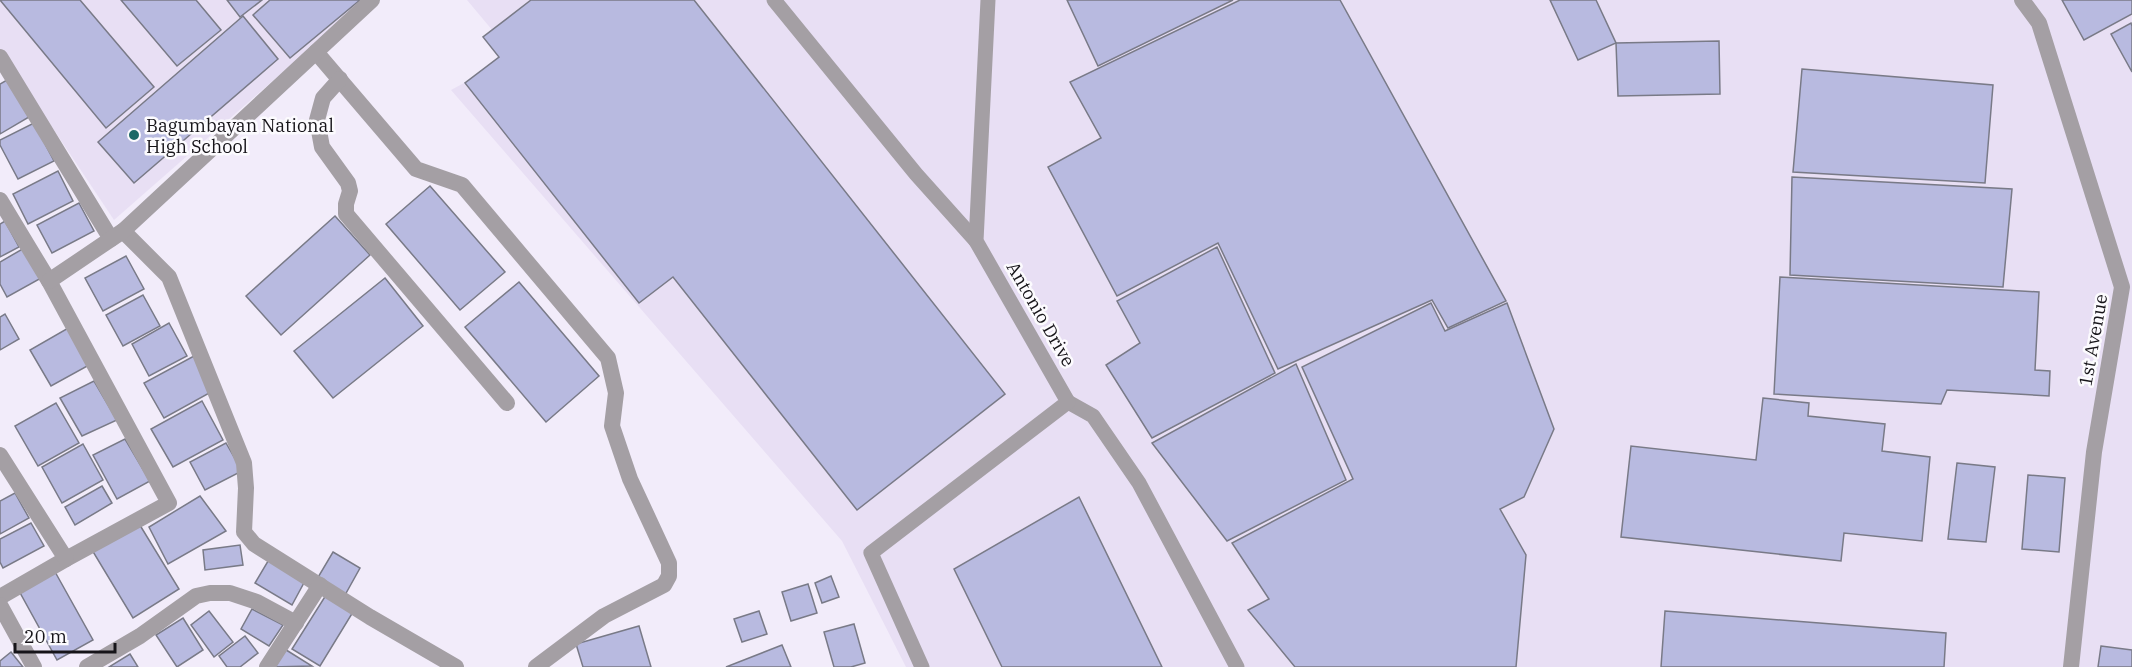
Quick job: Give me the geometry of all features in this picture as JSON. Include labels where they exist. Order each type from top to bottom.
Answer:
[{"type":"street","points":[[49,281],[117,235],[372,0]]},
{"type":"street","name":"1st Avenue","points":[[2022,0],[2039,23],[2122,287],[2094,452],[2071,667]]},
{"type":"street","points":[[316,52],[416,169],[462,185],[608,358],[616,393],[612,426],[630,479],[669,562],[669,576],[664,585],[604,616],[536,667]]},
{"type":"street","points":[[0,57],[117,235],[169,277],[244,463],[246,488],[244,532],[254,544],[456,667]]},
{"type":"street","points":[[340,79],[323,98],[317,120],[322,147],[348,183],[350,191],[346,214],[507,403]]},
{"type":"street","points":[[0,200],[49,281],[169,503],[66,558],[0,597]]},
{"type":"street","points":[[0,455],[66,558]]},
{"type":"street","points":[[267,667],[320,585]]},
{"type":"street","points":[[87,667],[140,636],[196,596],[210,593],[230,593],[257,602],[296,623]]},
{"type":"street","points":[[0,605],[34,667]]},
{"type":"lane","name":"Antonio Drive","points":[[774,0],[909,166],[976,242],[1068,402]]},
{"type":"lane","points":[[976,242],[988,0]]},
{"type":"lane","points":[[922,667],[871,553],[1068,402],[1093,416],[1139,483],[1237,667]]},
{"type":"shaded area","name":"Bagumbayan National High School","points":[[0,0],[365,0],[114,220],[0,49]]},
{"type":"shaded area","points":[[467,0],[2132,0],[2132,667],[906,667],[842,541],[451,90],[514,56]]},
{"type":"building","points":[[0,0],[80,0],[154,87],[106,128]]},
{"type":"building","points":[[121,0],[196,0],[221,30],[177,66]]},
{"type":"building","points":[[227,0],[262,0],[240,17]]},
{"type":"building","points":[[270,0],[360,0],[290,58],[253,15]]},
{"type":"building","points":[[531,0],[694,0],[1005,394],[857,510],[673,277],[639,303],[465,83],[499,57],[483,37]]},
{"type":"building","points":[[1067,0],[1233,0],[1098,66]]},
{"type":"building","points":[[1240,0],[1340,0],[1506,301],[1448,328],[1432,300],[1278,369],[1218,243],[1117,296],[1048,167],[1101,138],[1070,82]]},
{"type":"building","points":[[1550,0],[1596,0],[1616,43],[1578,60]]},
{"type":"building","points":[[2062,0],[2132,0],[2132,14],[2084,40]]},
{"type":"building","points":[[243,16],[278,59],[134,183],[98,142]]},
{"type":"building","points":[[2131,23],[2132,26],[2132,72],[2111,34]]},
{"type":"building","points":[[1719,41],[1720,94],[1618,96],[1616,43]]},
{"type":"building","points":[[1802,69],[1993,85],[1985,183],[1793,172]]},
{"type":"building","points":[[7,80],[29,117],[0,134],[0,84]]},
{"type":"building","points":[[34,123],[54,161],[18,179],[0,145],[0,140]]},
{"type":"building","points":[[58,171],[73,201],[28,224],[13,194]]},
{"type":"building","points":[[1792,177],[2012,189],[2003,287],[1790,275]]},
{"type":"building","points":[[430,186],[505,272],[460,310],[386,224]]},
{"type":"building","points":[[79,203],[94,231],[52,253],[37,225]]},
{"type":"building","points":[[335,216],[370,255],[281,335],[246,296]]},
{"type":"building","points":[[5,221],[19,247],[0,257],[0,224]]},
{"type":"building","points":[[26,247],[43,277],[7,297],[0,284],[0,262]]},
{"type":"building","points":[[1217,247],[1275,373],[1152,438],[1106,365],[1140,343],[1117,301]]},
{"type":"building","points":[[126,256],[144,289],[103,311],[85,278]]},
{"type":"building","points":[[1780,277],[2039,292],[2035,370],[2050,371],[2049,396],[1947,390],[1941,404],[1774,394]]},
{"type":"building","points":[[385,278],[423,326],[333,398],[294,351]]},
{"type":"building","points":[[519,282],[599,376],[546,422],[465,327]]},
{"type":"building","points":[[143,295],[160,326],[123,346],[106,315]]},
{"type":"building","points":[[1431,303],[1445,331],[1507,303],[1554,429],[1524,497],[1500,509],[1526,555],[1516,667],[1295,667],[1248,610],[1269,599],[1232,543],[1353,479],[1302,367]]},
{"type":"building","points":[[5,314],[19,339],[0,350],[0,317]]},
{"type":"building","points":[[169,323],[187,356],[149,376],[132,344]]},
{"type":"building","points":[[70,327],[91,364],[51,386],[30,350]]},
{"type":"building","points":[[194,356],[213,391],[164,418],[144,383]]},
{"type":"building","points":[[1296,364],[1346,480],[1227,541],[1152,443]]},
{"type":"building","points":[[94,381],[117,420],[82,436],[60,398]]},
{"type":"building","points":[[1763,398],[1809,403],[1808,416],[1885,424],[1882,451],[1930,457],[1922,541],[1844,533],[1841,561],[1621,537],[1631,446],[1756,460]]},
{"type":"building","points":[[202,401],[223,440],[173,467],[151,429]]},
{"type":"building","points":[[56,403],[79,443],[38,466],[15,426]]},
{"type":"building","points":[[125,439],[150,481],[117,499],[93,455]]},
{"type":"building","points":[[226,443],[242,471],[205,490],[190,462]]},
{"type":"building","points":[[83,444],[103,480],[62,503],[42,467]]},
{"type":"building","points":[[1957,463],[1995,467],[1986,542],[1948,539]]},
{"type":"building","points":[[2028,475],[2065,478],[2059,552],[2022,549]]},
{"type":"building","points":[[102,486],[112,503],[75,525],[65,507]]},
{"type":"building","points":[[15,493],[29,518],[0,534],[0,501]]},
{"type":"building","points":[[200,496],[226,531],[168,564],[149,527]]},
{"type":"building","points":[[1079,497],[1162,667],[1002,667],[954,569]]},
{"type":"building","points":[[138,522],[179,589],[133,618],[92,550]]},
{"type":"building","points":[[31,523],[44,546],[3,568],[0,562],[0,539]]},
{"type":"building","points":[[240,545],[243,565],[205,570],[203,550]]},
{"type":"building","points":[[333,552],[360,568],[345,595],[317,579]]},
{"type":"building","points":[[271,556],[306,579],[292,605],[255,583]]},
{"type":"building","points":[[54,570],[93,640],[57,660],[18,589]]},
{"type":"building","points":[[831,576],[839,597],[822,603],[815,583]]},
{"type":"building","points":[[808,584],[817,613],[791,621],[782,592]]},
{"type":"building","points":[[326,595],[353,612],[320,666],[292,649]]},
{"type":"building","points":[[252,609],[283,625],[269,646],[241,629]]},
{"type":"building","points":[[209,611],[233,642],[214,657],[191,625]]},
{"type":"building","points":[[759,611],[767,634],[742,642],[734,619]]},
{"type":"building","points":[[1665,611],[1946,633],[1944,667],[1661,667]]},
{"type":"building","points":[[183,618],[203,650],[177,667],[156,635]]},
{"type":"building","points":[[854,624],[865,663],[851,667],[834,667],[824,632]]},
{"type":"building","points":[[639,626],[651,667],[583,667],[576,644]]},
{"type":"building","points":[[245,636],[258,653],[240,667],[227,667],[219,656]]},
{"type":"building","points":[[782,645],[791,667],[726,667]]},
{"type":"building","points":[[2101,646],[2132,650],[2132,667],[2098,667]]},
{"type":"building","points":[[283,648],[312,666],[271,667]]},
{"type":"building","points":[[11,652],[23,667],[0,667],[0,661]]},
{"type":"building","points":[[130,654],[138,667],[109,667]]},
{"type":"place","name":"Bagumbayan National High School","points":[[134,135]]}]
